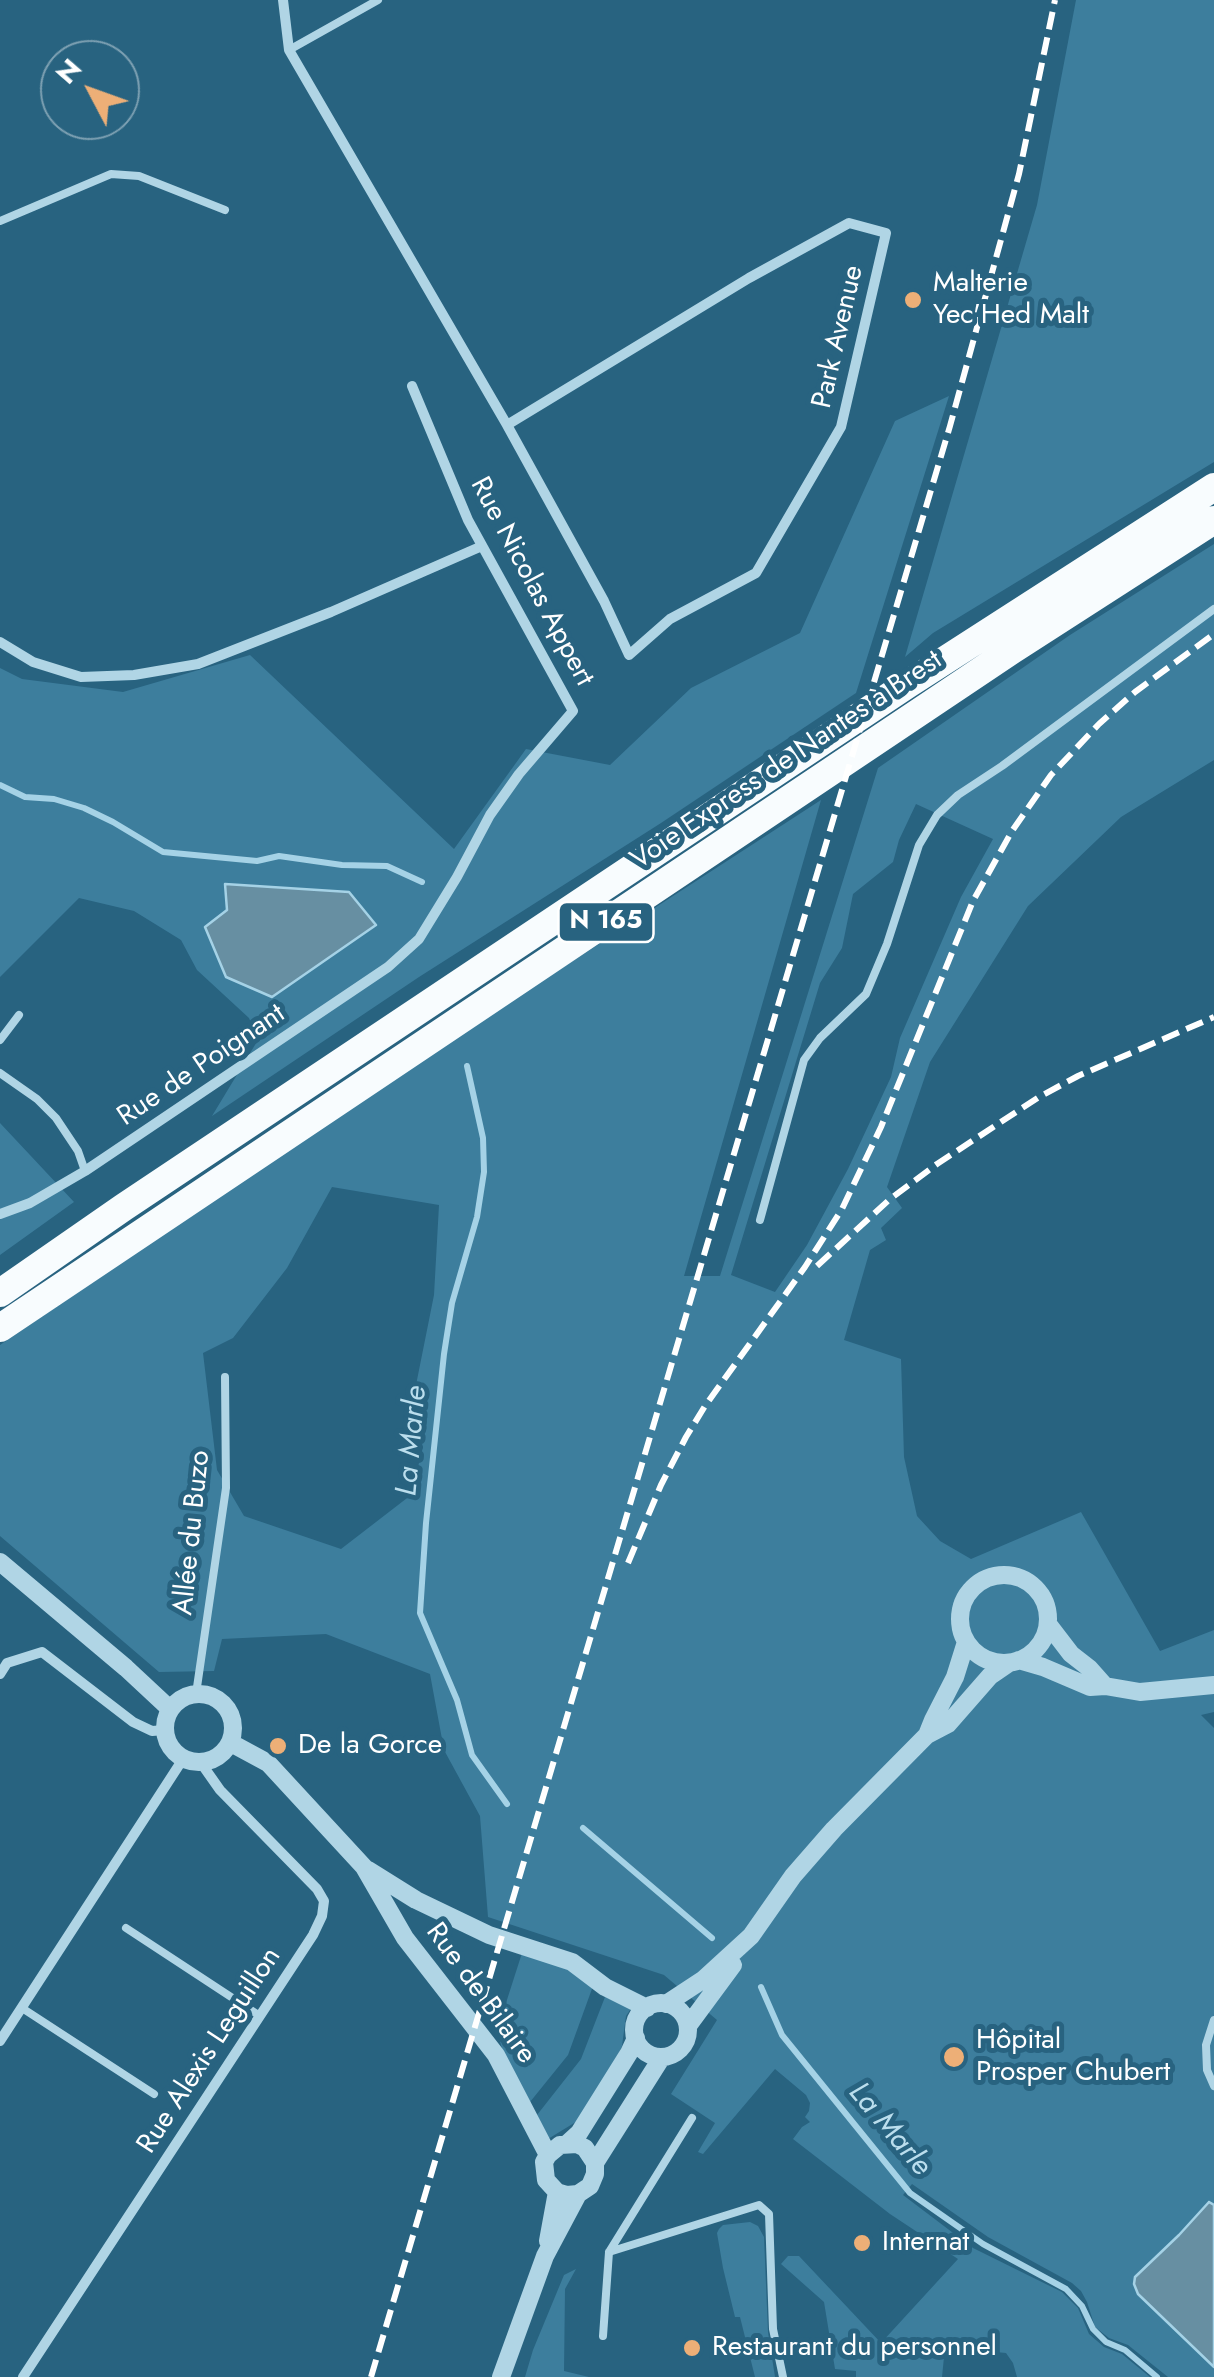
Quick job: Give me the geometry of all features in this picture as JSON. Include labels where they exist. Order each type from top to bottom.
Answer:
[{"type":"highway","name":"Voie Express de Nantes à Brest","points":[[0,1293],[876,706],[1214,487]]},
{"type":"highway","name":"Voie Express de Nantes à Brest","points":[[0,1328],[1012,650],[1214,520]]},
{"type":"street","points":[[283,0],[289,50],[507,426]]},
{"type":"street","name":"Park Avenue","points":[[849,223],[886,233],[841,427],[756,572],[670,620],[629,655],[604,601],[507,426],[749,278],[849,223]]},
{"type":"street","name":"Rue Nicolas Appert","points":[[412,386],[482,546],[572,710],[490,815],[419,939]]},
{"type":"street","points":[[0,642],[34,662],[81,677],[134,676],[198,664],[331,612],[482,546]]},
{"type":"street","name":"Rue de Poignant","points":[[0,1214],[30,1203],[84,1172],[292,1034],[388,967],[419,939]]},
{"type":"street","points":[[0,1562],[170,1710]]},
{"type":"street","points":[[666,2004],[704,1980],[752,1936],[793,1876],[927,1735],[948,1724],[990,1676],[1014,1662],[1026,1658],[1040,1646],[1048,1624],[1046,1602],[1037,1589],[1022,1578],[1004,1574],[986,1578],[971,1589],[962,1605],[960,1624],[966,1642],[984,1659],[996,1663],[1014,1662],[1043,1667],[1090,1687],[1140,1692],[1214,1685]]},
{"type":"street","points":[[1048,1624],[1070,1654],[1104,1686]]},
{"type":"street","points":[[927,1735],[956,1677],[966,1642]]},
{"type":"street","points":[[0,1674],[7,1664],[42,1652],[132,1722],[152,1732],[165,1730]]},
{"type":"street","points":[[0,2041],[192,1761],[220,1755],[230,1742],[233,1727],[228,1710],[214,1697],[196,1694],[182,1698],[170,1710],[165,1730],[171,1748],[192,1761]]},
{"type":"street","name":"Rue de Bilaire","points":[[230,1742],[268,1763],[364,1867],[406,1938],[496,2056],[548,2154]]},
{"type":"street","name":"Rue Alexis Leguillon","points":[[23,2377],[314,1934],[322,1916],[324,1900],[317,1889],[192,1761]]},
{"type":"street","name":"Rue de Bilaire","points":[[364,1867],[416,1900],[488,1935],[572,1962],[604,1987],[647,2008]]},
{"type":"street","points":[[688,2026],[680,2011],[660,2003],[647,2008],[634,2031],[646,2052],[670,2056],[682,2047],[688,2026],[751,1944],[752,1936]]},
{"type":"street","points":[[636,2038],[579,2133],[548,2154],[546,2180],[557,2192],[578,2194],[593,2180],[595,2163],[662,2057]]},
{"type":"street","points":[[568,2143],[585,2148],[595,2163]]},
{"type":"street","points":[[546,2256],[557,2192]]},
{"type":"street","points":[[502,2377],[546,2256],[578,2194]]},
{"type":"lane","points":[[289,50],[378,0]]},
{"type":"lane","points":[[0,221],[112,174],[139,176],[226,210]]},
{"type":"lane","points":[[760,1220],[804,1060],[820,1038],[866,994],[887,944],[919,845],[937,815],[958,795],[1214,610]]},
{"type":"lane","points":[[0,1040],[19,1014]]},
{"type":"lane","points":[[0,1073],[56,1118],[78,1150],[84,1172]]},
{"type":"lane","name":"Allée du Buzo","points":[[196,1694],[226,1488],[225,1377]]},
{"type":"lane","points":[[126,1928],[260,2016]]},
{"type":"lane","points":[[22,2008],[154,2094]]},
{"type":"lane","points":[[1214,2020],[1206,2045],[1207,2070],[1214,2086]]},
{"type":"lane","points":[[603,2336],[609,2252],[692,2118]]},
{"type":"lane","points":[[609,2252],[759,2205],[770,2214],[773,2329],[783,2377]]},
{"type":"shaded area","points":[[1076,0],[1214,0],[1214,462],[933,633],[905,657],[1037,205]]},
{"type":"shaded area","points":[[949,396],[856,693],[212,1116],[258,1040],[249,1018],[197,970],[181,940],[134,911],[79,898],[0,977],[0,668],[22,679],[123,692],[250,655],[454,849],[526,749],[610,765],[691,688],[800,633],[895,421]],"holes":[[[225,885],[272,997],[205,927],[227,910]]]},
{"type":"shaded area","points":[[1214,544],[1214,760],[1121,817],[1028,906],[930,1062],[887,1187],[902,1208],[881,1228],[886,1240],[870,1250],[844,1340],[901,1359],[904,1457],[917,1516],[940,1541],[971,1559],[1081,1512],[1160,1651],[1214,1630],[1214,1712],[1201,1715],[1214,1728],[1214,2377],[1168,2377],[1128,2345],[1095,2327],[1087,2302],[1072,2283],[988,2237],[912,2184],[903,2195],[973,2248],[1062,2292],[1078,2308],[1089,2334],[1150,2377],[1017,2377],[1006,2353],[945,2347],[942,2377],[856,2377],[856,2371],[835,2369],[824,2302],[781,2264],[788,2256],[799,2256],[881,2343],[958,2259],[890,2214],[793,2139],[810,2122],[805,2117],[810,2103],[775,2069],[703,2154],[698,2152],[715,2123],[671,2094],[717,2020],[664,1975],[488,1917],[480,1816],[444,1750],[430,1674],[326,1634],[222,1639],[214,1671],[159,1672],[0,1536],[0,1345],[448,1042],[821,800],[684,1276],[720,1276],[878,768],[1070,635]],"holes":[[[916,804],[993,839],[961,897],[900,1038],[891,1077],[848,1169],[807,1245],[775,1292],[731,1275],[820,983],[842,948],[853,894],[893,862]],[[332,1187],[439,1205],[434,1295],[408,1425],[423,1447],[411,1495],[341,1549],[244,1516],[217,1470],[203,1353],[233,1338],[287,1268]]]},
{"type":"shaded area","points":[[225,884],[349,892],[376,925],[272,997],[226,977],[205,927],[227,910]]},
{"type":"shaded area","points":[[0,1123],[74,1202],[0,1255]]},
{"type":"shaded area","points":[[522,1953],[576,1971],[593,1986],[568,2055],[530,2102],[503,2052],[497,2031]]},
{"type":"shaded area","points":[[605,1997],[632,2007],[626,2016],[622,2046],[579,2120],[548,2139],[537,2115],[581,2059]]},
{"type":"shaded area","points":[[1209,2202],[1214,2205],[1214,2367],[1138,2294],[1134,2284],[1135,2277]]},
{"type":"shaded area","points":[[750,2222],[758,2226],[764,2237],[768,2332],[775,2377],[755,2377],[740,2317],[735,2317],[717,2233],[723,2225]]},
{"type":"shaded area","points":[[576,2269],[565,2289],[564,2371],[589,2377],[525,2377],[564,2275]]},
{"type":"waterway","points":[[0,785],[25,797],[54,799],[84,808],[163,852],[257,861],[279,856],[342,865],[387,866],[422,882]]},
{"type":"waterway","name":"La Marle","points":[[467,1066],[483,1138],[484,1172],[477,1217],[452,1303],[444,1354],[420,1613],[457,1700],[472,1755],[507,1804]]},
{"type":"waterway","name":"La Marle","points":[[583,1828],[712,1938]]},
{"type":"waterway","name":"La Marle","points":[[761,1987],[782,2035],[910,2193],[983,2244],[1066,2289],[1106,2342],[1125,2350],[1157,2377]]},
{"type":"railway","points":[[371,2377],[950,426],[1019,174],[1055,0]]},
{"type":"railway","points":[[628,1563],[686,1437],[842,1209],[881,1127],[973,901],[1012,831],[1051,775],[1099,724],[1135,692],[1214,634]]},
{"type":"railway","points":[[817,1266],[890,1199],[1039,1097],[1214,1017]]},
{"type":"place","name":"Malterie Yec'Hed Malt","points":[[913,300]]},
{"type":"place","name":"De la Gorce","points":[[278,1746]]},
{"type":"place","name":"Hôpital Prosper Chubert","points":[[954,2057]]},
{"type":"place","name":"Internat","points":[[862,2243]]},
{"type":"place","name":"Restaurant du personnel","points":[[692,2348]]}]
